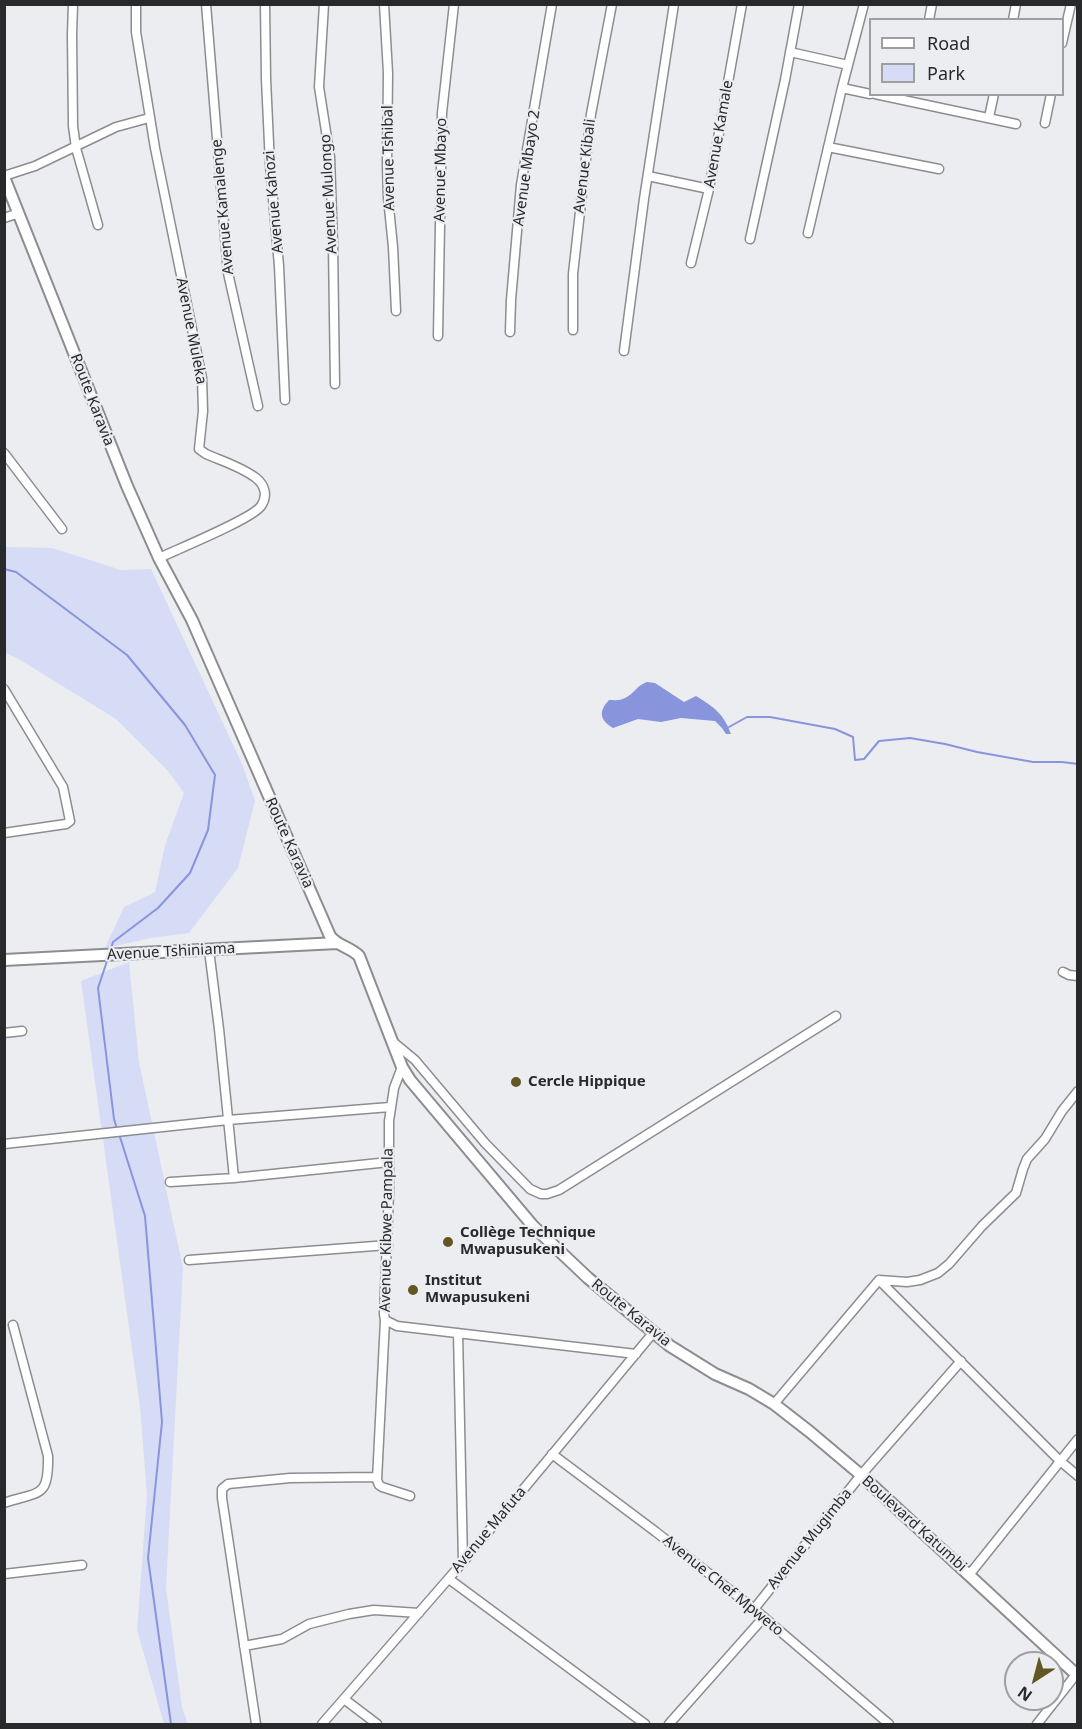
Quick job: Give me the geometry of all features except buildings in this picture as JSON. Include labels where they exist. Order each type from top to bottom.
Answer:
[{"type":"street","points":[[74,4],[73,126],[76,148],[98,225]]},
{"type":"street","name":"Avenue Muleka","points":[[135,4],[136,32],[149,118],[202,378],[203,411],[199,449],[257,478],[266,491],[261,507],[247,517],[159,558]]},
{"type":"street","name":"Avenue Kamalenge","points":[[206,4],[228,273],[258,406]]},
{"type":"street","name":"Avenue Kahozi","points":[[265,4],[270,165],[279,267],[285,400]]},
{"type":"street","name":"Avenue Mulongo","points":[[324,4],[319,87],[330,157],[335,384]]},
{"type":"street","name":"Avenue Tshibal","points":[[384,4],[388,73],[388,187],[396,311]]},
{"type":"street","name":"Avenue Mbayo","points":[[438,336],[442,113],[454,4]]},
{"type":"street","name":"Avenue Mbayo 2","points":[[510,332],[521,185],[552,4]]},
{"type":"street","name":"Avenue Kibali","points":[[573,330],[573,274],[591,114],[612,4]]},
{"type":"street","points":[[624,351],[674,4]]},
{"type":"street","name":"Avenue Kamale","points":[[691,263],[710,189],[742,4]]},
{"type":"street","points":[[750,239],[799,4]]},
{"type":"street","points":[[808,233],[864,4]]},
{"type":"street","points":[[1064,34],[1071,4]]},
{"type":"street","points":[[860,20],[869,21]]},
{"type":"street","points":[[790,52],[848,64]]},
{"type":"street","points":[[842,88],[869,93]]},
{"type":"street","points":[[883,96],[1016,124]]},
{"type":"street","points":[[989,117],[994,96]]},
{"type":"street","points":[[1045,123],[1051,96]]},
{"type":"street","points":[[4,177],[36,166],[116,127],[149,118]]},
{"type":"street","points":[[828,147],[939,169]]},
{"type":"street","points":[[648,176],[710,189]]},
{"type":"street","name":"Route Karavia","points":[[4,177],[126,486],[159,558],[192,620],[331,938],[350,948],[359,956],[402,1067],[413,1085],[533,1226],[588,1278],[653,1333],[686,1357],[740,1385]]},
{"type":"street","points":[[4,218],[19,213]]},
{"type":"street","points":[[4,453],[62,529]]},
{"type":"street","points":[[4,689],[63,787],[70,821],[66,824],[5,832]]},
{"type":"street","points":[[318,944],[326,927]]},
{"type":"street","name":"Avenue Tshiniama","points":[[4,960],[337,943]]},
{"type":"street","points":[[210,950],[234,1178]]},
{"type":"street","points":[[1064,972],[1077,976]]},
{"type":"street","points":[[392,1041],[415,1060],[485,1143],[522,1182],[536,1192],[547,1194],[559,1190],[836,1016]]},
{"type":"street","points":[[4,1033],[22,1031]]},
{"type":"street","name":"Avenue Kibwe Pampala","points":[[402,1067],[390,1107],[385,1320],[397,1326],[636,1354]]},
{"type":"street","points":[[879,1280],[907,1282],[920,1280],[949,1264],[982,1226],[1016,1193],[1027,1160],[1046,1139],[1077,1092]]},
{"type":"street","points":[[4,1144],[228,1120],[390,1107]]},
{"type":"street","points":[[170,1182],[234,1178],[389,1162]]},
{"type":"street","points":[[189,1260],[388,1245]]},
{"type":"street","points":[[879,1280],[1077,1476]]},
{"type":"street","points":[[774,1404],[879,1280]]},
{"type":"street","points":[[385,1320],[377,1483],[381,1487],[410,1496]]},
{"type":"street","points":[[4,1503],[42,1490],[47,1483],[48,1474],[48,1456],[13,1325]]},
{"type":"street","points":[[458,1333],[463,1562]]},
{"type":"street","name":"Avenue Mafuta","points":[[322,1725],[463,1562],[653,1333]]},
{"type":"street","name":"Avenue Mugimba","points":[[754,1609],[861,1475],[961,1361]]},
{"type":"street","name":"Boulevard Katumbi","points":[[740,1385],[774,1404],[861,1475],[1077,1674]]},
{"type":"street","points":[[969,1575],[1077,1439]]},
{"type":"street","name":"Avenue Chef Mpweto","points":[[552,1454],[764,1617],[889,1725]]},
{"type":"street","points":[[256,1725],[221,1492],[228,1484],[290,1478],[377,1477]]},
{"type":"street","points":[[4,1574],[82,1566]]},
{"type":"street","points":[[449,1578],[645,1725]]},
{"type":"street","points":[[244,1646],[282,1639],[309,1624],[349,1614],[374,1610],[419,1612]]},
{"type":"street","points":[[669,1725],[764,1617]]},
{"type":"street","points":[[1037,1725],[1077,1674]]},
{"type":"street","points":[[344,1699],[377,1725]]},
{"type":"green space","points":[[5,547],[52,548],[121,570],[151,569],[243,766],[255,801],[238,868],[189,933],[105,948],[124,907],[155,892],[165,845],[184,793],[168,771],[116,719],[17,658],[5,653]]},
{"type":"green space","points":[[129,962],[139,1062],[183,1268],[166,1588],[182,1707],[188,1724],[164,1724],[137,1630],[147,1495],[140,1407],[81,981]]},
{"type":"water","points":[[647,682],[655,683],[684,702],[696,696],[718,712],[731,734],[726,734],[715,721],[681,718],[661,722],[638,719],[613,728],[605,722],[602,712],[609,700],[623,699]]},
{"type":"waterway","points":[[4,569],[16,572],[127,655],[185,725],[215,775],[208,830],[190,873],[158,908],[113,942],[111,949]]},
{"type":"waterway","points":[[729,727],[747,717],[770,717],[835,729],[853,737],[855,760],[864,759],[879,741],[910,738],[1033,762],[1078,764]]},
{"type":"waterway","points":[[108,958],[98,988],[117,1129]]},
{"type":"waterway","points":[[119,1134],[145,1216],[162,1422],[148,1558],[171,1724]]},
{"type":"place","name":"Cercle Hippique","points":[[516,1082]]},
{"type":"place","name":"Collège Technique Mwapusukeni","points":[[448,1242]]},
{"type":"place","name":"Institut Mwapusukeni","points":[[413,1290]]}]
